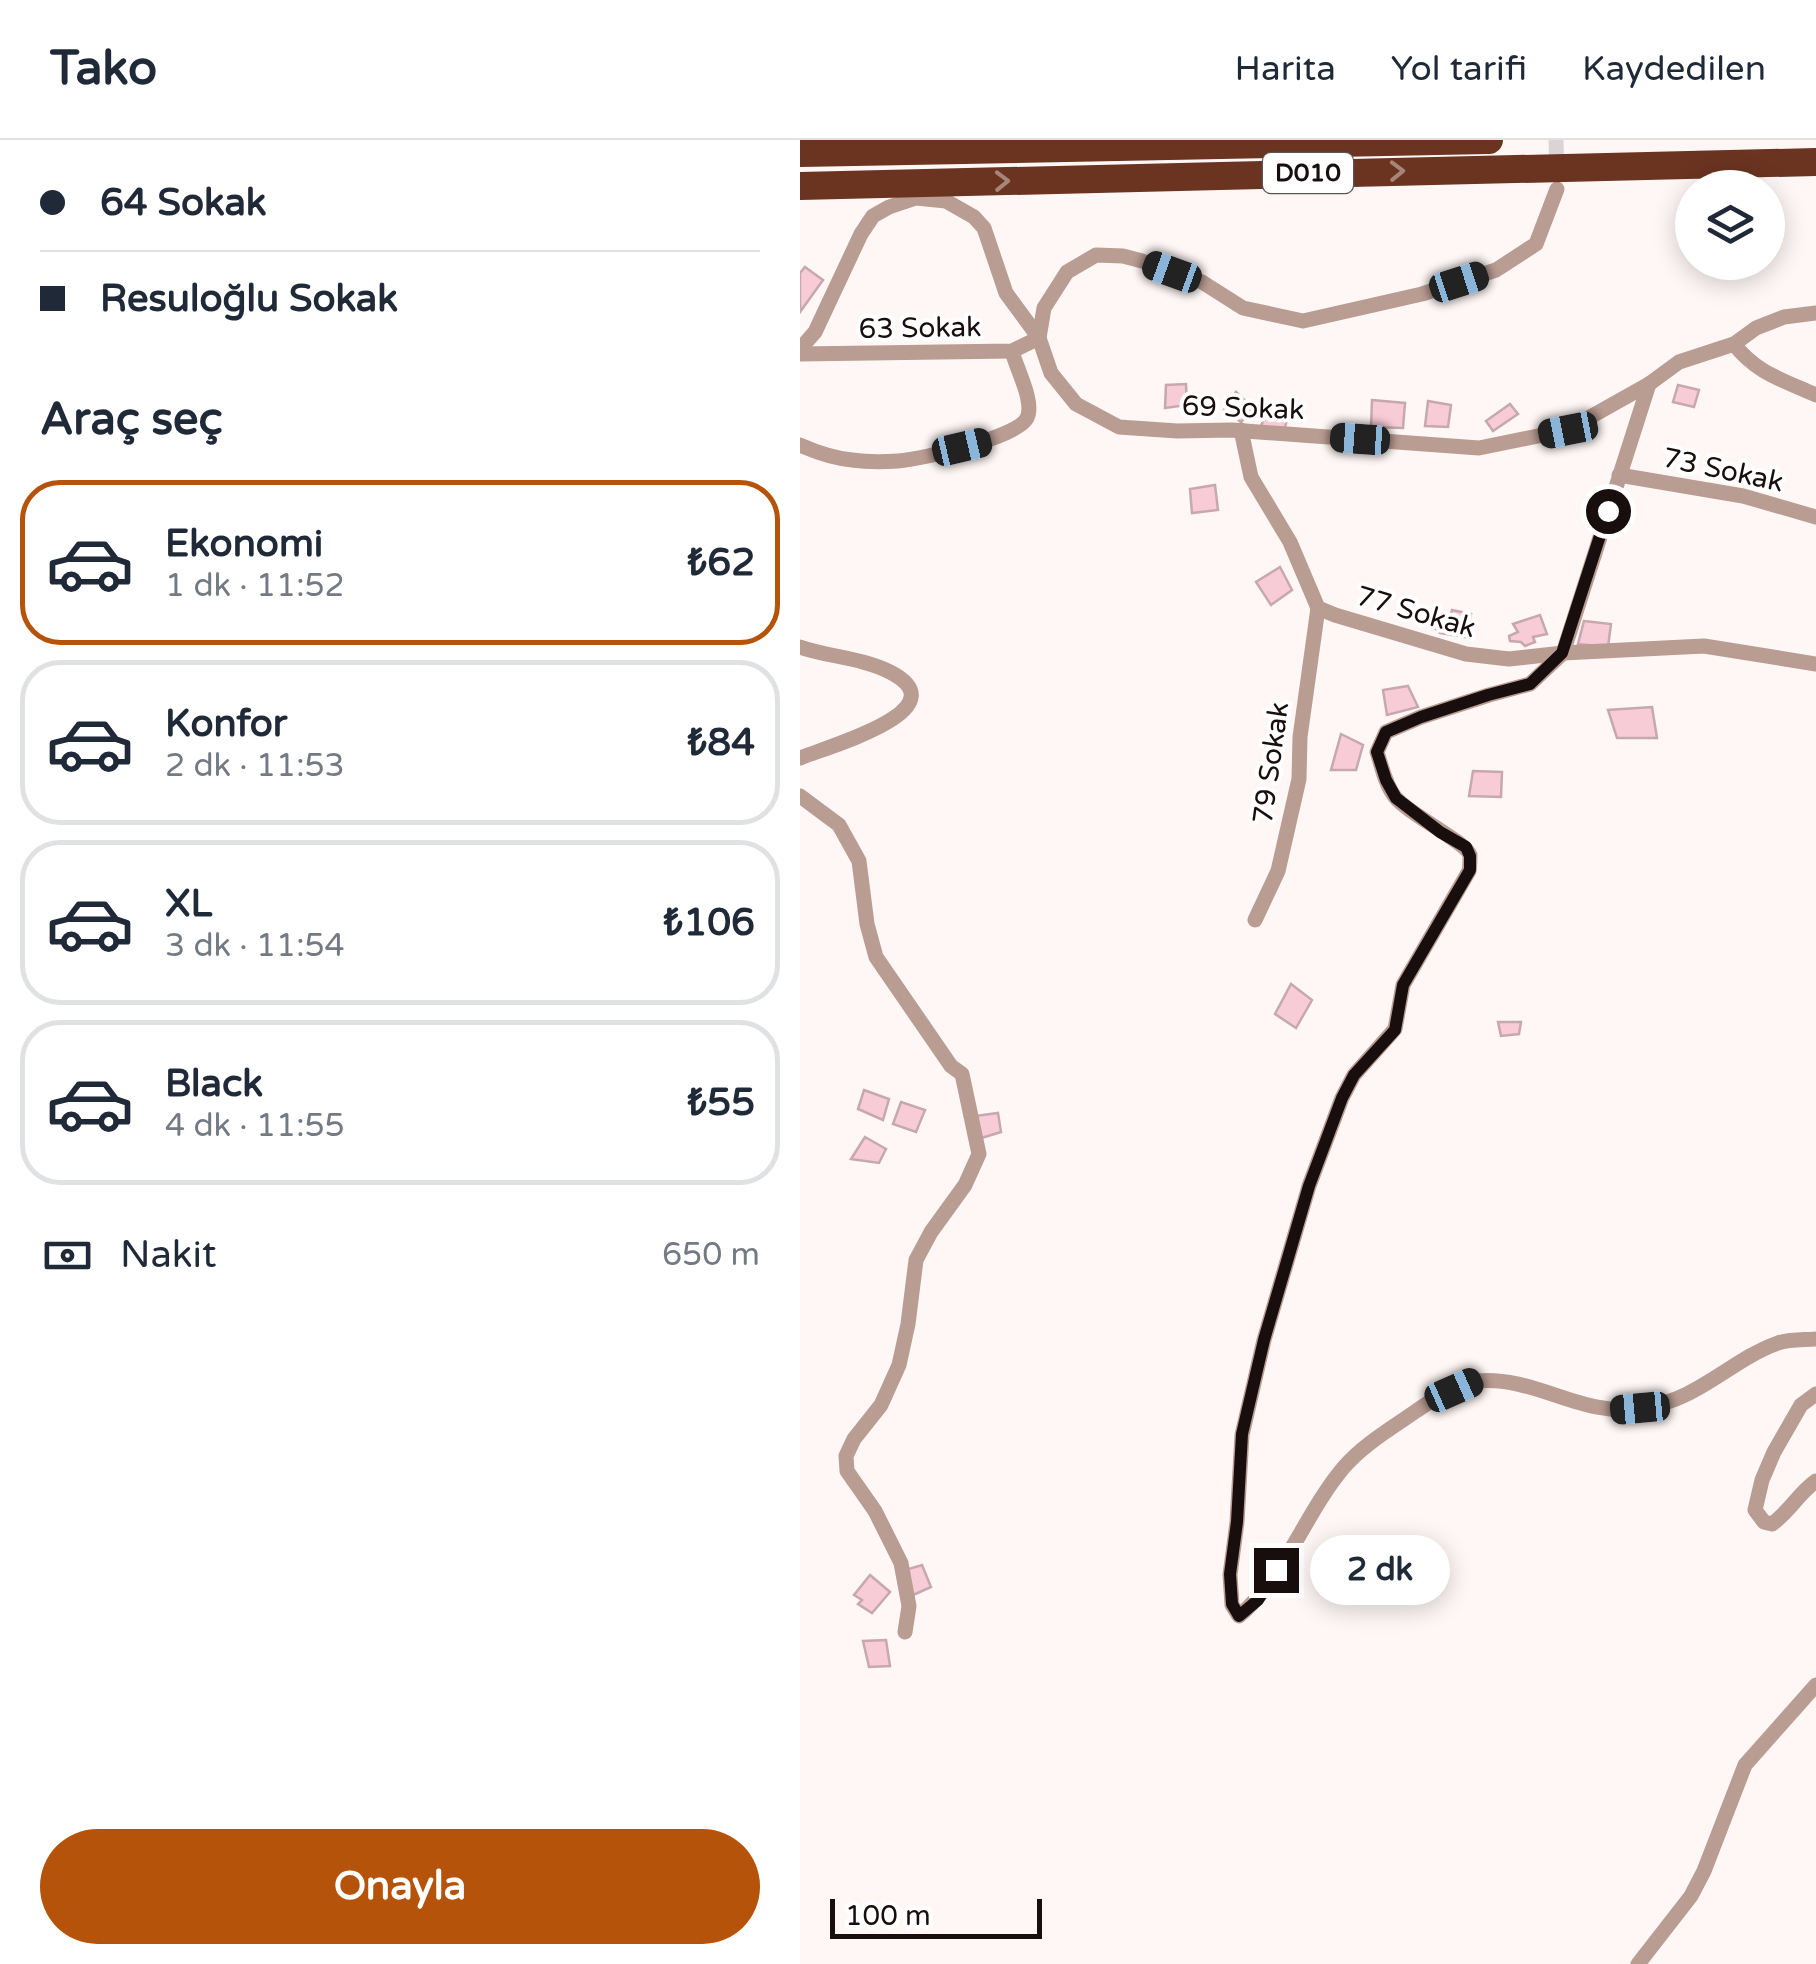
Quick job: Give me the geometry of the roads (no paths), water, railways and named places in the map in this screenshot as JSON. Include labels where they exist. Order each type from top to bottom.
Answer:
[{"type":"highway","points":[[1402,141],[1419,140]]},
{"type":"highway","name":"D010","points":[[800,153],[997,145],[1489,140]]},
{"type":"highway","name":"D010","points":[[800,186],[1816,162]]},
{"type":"street","points":[[1039,338],[1044,308],[1067,272],[1096,255],[1142,261],[1202,282],[1243,308],[1303,320],[1422,294],[1496,270],[1536,244],[1557,189]]},
{"type":"street","name":"69 Sokak","points":[[800,352],[815,332],[860,234],[873,216],[916,198],[946,200],[984,228],[1006,293],[1039,338],[1051,372],[1076,404],[1119,426],[1177,431],[1241,430],[1480,448],[1568,430],[1649,384],[1678,362],[1734,344],[1756,328],[1784,317],[1816,313]]},
{"type":"street","name":"63 Sokak","points":[[800,352],[1012,351],[1039,338]]},
{"type":"street","points":[[1734,344],[1747,362],[1816,395]]},
{"type":"street","points":[[800,445],[852,460],[900,461],[994,440],[1027,418],[1030,403],[1012,351]]},
{"type":"street","points":[[1649,384],[1562,653],[1530,684],[1421,717],[1386,732],[1377,752],[1396,798],[1466,847],[1470,870],[1403,985],[1395,1030],[1354,1075],[1342,1098],[1309,1186],[1264,1340],[1242,1434],[1230,1574],[1232,1604],[1239,1616],[1258,1600],[1314,1509],[1346,1466],[1378,1437],[1435,1398],[1472,1381],[1499,1380],[1616,1410],[1640,1408],[1684,1396],[1780,1342],[1816,1339]]},
{"type":"street","name":"77 Sokak","points":[[1241,430],[1251,477],[1290,542],[1318,608],[1466,654],[1509,659],[1704,646],[1816,664]]},
{"type":"street","name":"73 Sokak","points":[[1619,476],[1743,496],[1816,517]]},
{"type":"street","name":"79 Sokak","points":[[1255,920],[1278,871],[1300,780],[1300,737],[1318,608]]},
{"type":"street","points":[[800,647],[890,672],[907,684],[910,693],[903,713],[886,725],[800,758]]},
{"type":"street","points":[[800,796],[839,825],[859,861],[867,924],[876,957],[952,1066],[962,1074],[979,1154],[965,1185],[916,1260],[899,1365],[881,1405],[854,1439],[846,1456],[847,1471],[875,1510],[901,1563],[909,1606],[905,1632]]},
{"type":"street","points":[[1816,1394],[1800,1405],[1774,1452],[1755,1510],[1764,1522],[1772,1524],[1816,1481]]},
{"type":"street","points":[[1638,1964],[1698,1884],[1746,1765],[1816,1684]]},
{"type":"tunnel","points":[[1556,140],[1557,175]]}]
